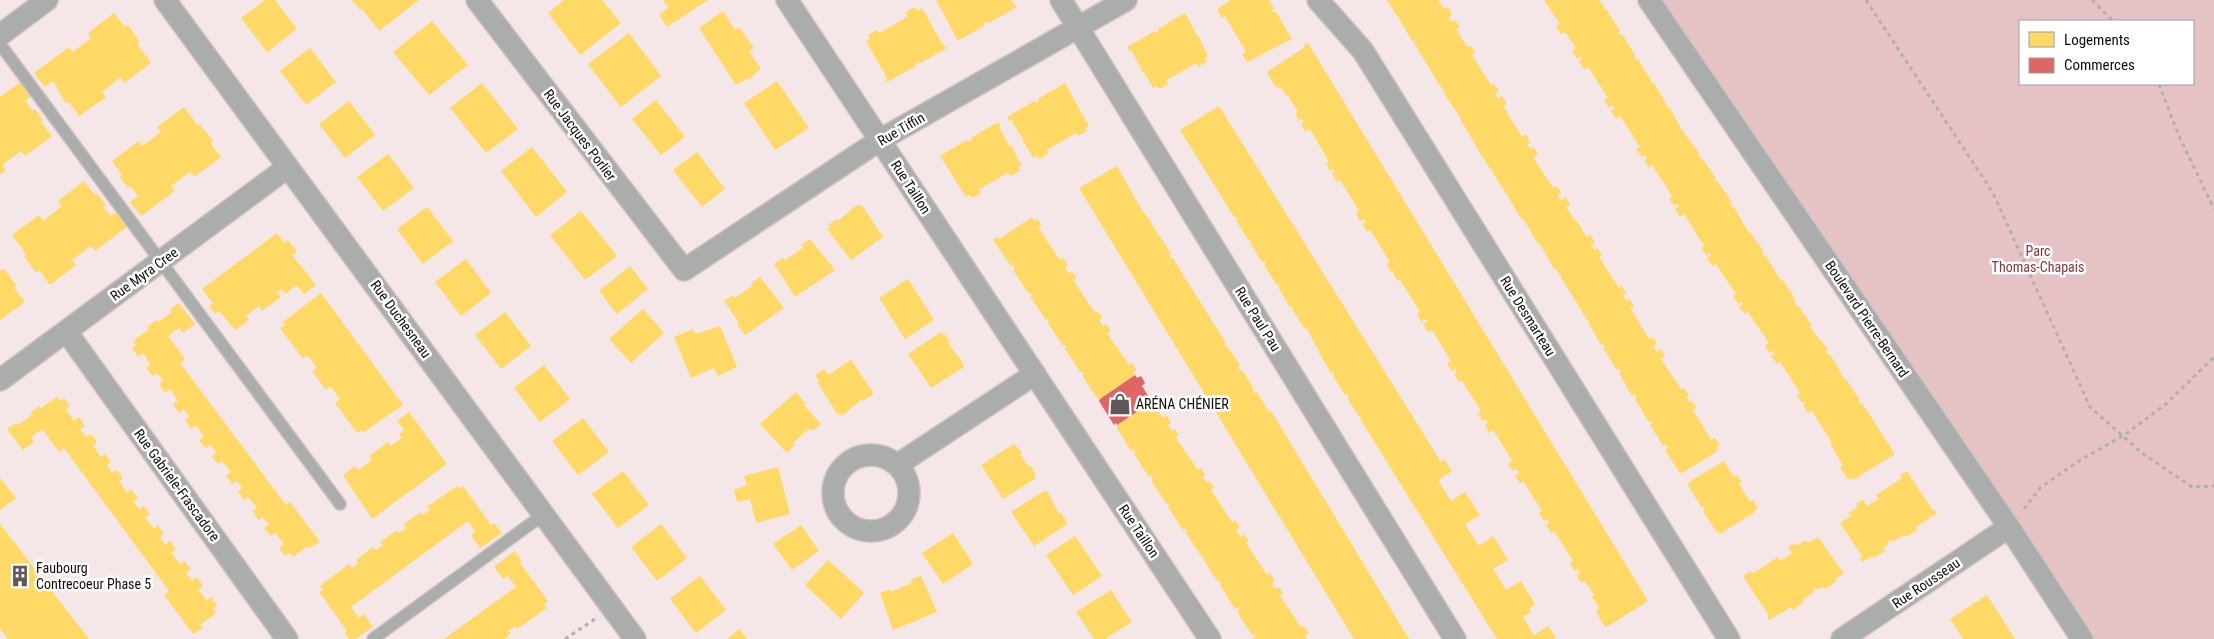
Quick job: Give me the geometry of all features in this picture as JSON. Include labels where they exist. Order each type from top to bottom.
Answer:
[{"type":"street","points":[[0,35],[47,0]]},
{"type":"street","name":"Rue Duchesneau","points":[[165,0],[635,639]]},
{"type":"street","name":"Rue Jacques Porlier","points":[[477,0],[684,270]]},
{"type":"street","name":"Rue Taillon","points":[[787,0],[1210,639]]},
{"type":"street","name":"Rue Paul Pau","points":[[1061,0],[1455,639]]},
{"type":"street","name":"Rue Tiffin","points":[[684,270],[880,140],[1126,0]]},
{"type":"street","name":"Rue Desmarteau","points":[[1318,0],[1363,51],[1729,639]]},
{"type":"street","name":"Boulevard Pierre-Bernard","points":[[1649,0],[2009,527],[2082,639]]},
{"type":"street","name":"Rue Myra Cree","points":[[0,380],[288,167]]},
{"type":"street","name":"Rue Gabriele-Frascadore","points":[[66,331],[287,639]]},
{"type":"street","points":[[898,465],[1035,374]]},
{"type":"street","name":"Rue Rousseau","points":[[1842,639],[2009,527]]},
{"type":"lane","points":[[0,44],[340,504]]},
{"type":"lane","points":[[373,639],[544,514]]},
{"type":"path","points":[[1866,0],[1993,193],[2090,407],[2142,452],[2192,487],[2214,486]]},
{"type":"path","points":[[2092,0],[2112,20]]},
{"type":"path","points":[[2159,85],[2178,134],[2214,209]]},
{"type":"path","points":[[2009,527],[2041,487],[2082,459],[2123,436],[2166,404],[2214,357]]},
{"type":"path","points":[[565,639],[612,607]]},
{"type":"green space","name":"Parc Thomas-Chapais","points":[[1649,0],[2214,0],[2214,639],[2082,639]]},
{"type":"building: Logements","points":[[265,0],[275,0],[297,29],[267,52],[241,18]]},
{"type":"building: Logements","points":[[352,0],[419,0],[379,31],[362,9],[360,10]]},
{"type":"building: Logements","points":[[564,0],[602,0],[621,23],[580,55],[548,13]]},
{"type":"building: Logements","points":[[663,0],[708,0],[667,27],[659,15],[668,8]]},
{"type":"building: Logements","points":[[936,0],[1011,0],[1017,7],[989,23],[984,23],[985,25],[958,41]]},
{"type":"building: Logements","points":[[1230,0],[1269,0],[1274,9],[1272,10],[1273,12],[1276,12],[1292,39],[1247,62],[1242,54],[1246,52],[1225,16],[1222,18],[1217,10]]},
{"type":"building: Logements","points":[[1387,0],[1438,0],[1444,9],[1448,7],[1452,14],[1449,17],[1450,19],[1452,22],[1455,20],[1460,27],[1456,29],[1466,45],[1468,47],[1471,46],[1475,52],[1472,55],[1491,85],[1494,84],[1499,91],[1495,94],[1498,99],[1502,96],[1507,104],[1503,106],[1522,137],[1526,134],[1530,142],[1527,144],[1530,149],[1533,147],[1538,154],[1533,157],[1553,188],[1557,186],[1561,193],[1558,195],[1559,198],[1562,200],[1566,197],[1570,205],[1566,207],[1576,222],[1587,237],[1590,235],[1595,242],[1591,245],[1592,247],[1595,250],[1598,248],[1602,255],[1599,257],[1619,288],[1622,286],[1626,293],[1623,295],[1626,301],[1629,299],[1634,306],[1630,308],[1649,339],[1653,337],[1657,344],[1653,346],[1657,352],[1661,349],[1665,356],[1661,359],[1681,389],[1684,388],[1689,395],[1686,397],[1696,407],[1693,410],[1711,440],[1715,438],[1720,445],[1716,448],[1718,451],[1682,473],[1679,472],[1665,450],[1668,448],[1665,444],[1663,446],[1650,425],[1651,421],[1648,421],[1635,399],[1635,394],[1632,396],[1619,373],[1621,372],[1619,369],[1617,370],[1603,348],[1605,347],[1603,344],[1601,345],[1588,322],[1590,321],[1587,320],[1540,244],[1538,244],[1524,220],[1522,220],[1507,195],[1509,193],[1506,194],[1491,170],[1492,168],[1490,169],[1475,145],[1477,143],[1475,144],[1461,118],[1444,94],[1446,92],[1444,92],[1429,68],[1430,66],[1428,66],[1414,43],[1416,41],[1412,41],[1399,16],[1397,16]]},
{"type":"building: Logements","points":[[1544,0],[1599,0],[1604,6],[1603,9],[1606,9],[1620,31],[1618,32],[1620,35],[1622,34],[1635,55],[1636,61],[1638,59],[1651,83],[1654,83],[1666,106],[1668,109],[1670,108],[1682,130],[1699,153],[1699,157],[1702,158],[1716,178],[1715,181],[1718,182],[1732,202],[1730,204],[1734,207],[1749,233],[1764,252],[1762,253],[1766,256],[1781,281],[1783,280],[1796,301],[1794,302],[1812,326],[1810,327],[1828,350],[1826,351],[1828,355],[1830,354],[1859,399],[1859,402],[1861,405],[1862,403],[1895,454],[1853,480],[1852,478],[1848,480],[1840,467],[1843,465],[1830,444],[1832,443],[1812,411],[1808,413],[1803,405],[1806,402],[1802,403],[1797,395],[1800,393],[1780,362],[1777,364],[1771,356],[1775,354],[1773,351],[1770,353],[1765,346],[1769,343],[1748,312],[1745,314],[1739,307],[1743,304],[1741,302],[1738,304],[1733,296],[1736,294],[1716,264],[1712,266],[1707,258],[1711,255],[1710,253],[1706,255],[1701,248],[1704,246],[1684,214],[1680,217],[1675,209],[1679,206],[1677,204],[1674,206],[1669,199],[1672,196],[1652,165],[1649,168],[1644,160],[1647,158],[1645,155],[1642,157],[1636,149],[1640,147],[1620,116],[1616,119],[1611,111],[1615,108],[1613,105],[1609,108],[1604,100],[1608,98],[1588,67],[1585,70],[1579,62],[1582,58],[1581,56],[1577,59],[1572,51],[1576,48],[1565,32],[1561,34],[1556,26],[1560,24]]},
{"type":"building: Logements","points":[[915,7],[918,11],[922,8],[943,45],[947,48],[919,64],[918,62],[915,64],[916,66],[887,82],[885,79],[887,78],[866,41],[870,39],[868,35],[877,30],[879,33],[894,25],[908,16],[906,12]]},
{"type":"building: Logements","points":[[723,11],[735,30],[739,27],[754,48],[749,51],[761,69],[749,79],[736,85],[699,28]]},
{"type":"building: Logements","points":[[114,13],[125,27],[128,25],[140,42],[137,44],[151,63],[124,83],[121,77],[102,92],[106,97],[79,116],[69,102],[66,104],[53,81],[45,87],[34,73],[69,47],[73,52],[91,38],[88,33]]},
{"type":"building: Logements","points":[[1185,13],[1198,37],[1201,39],[1208,56],[1205,58],[1207,61],[1198,67],[1196,63],[1166,80],[1168,84],[1159,89],[1157,86],[1153,88],[1144,72],[1142,73],[1131,50],[1129,51],[1127,47],[1155,31],[1156,33],[1158,32],[1158,29]]},
{"type":"building: Logements","points":[[432,21],[468,65],[429,95],[393,52]]},
{"type":"building: Logements","points":[[629,33],[661,76],[621,107],[588,64]]},
{"type":"building: Logements","points":[[1308,43],[1648,601],[1610,625],[1605,627],[1596,612],[1599,608],[1592,597],[1594,595],[1585,581],[1581,583],[1577,575],[1580,573],[1578,569],[1574,571],[1570,563],[1573,561],[1554,531],[1551,533],[1546,525],[1549,523],[1547,519],[1544,521],[1539,513],[1542,511],[1523,481],[1520,483],[1515,476],[1519,473],[1517,469],[1513,471],[1508,464],[1512,461],[1493,430],[1489,433],[1485,425],[1488,423],[1485,419],[1482,421],[1478,413],[1481,411],[1462,381],[1459,382],[1454,375],[1457,373],[1455,369],[1452,371],[1447,363],[1451,361],[1432,330],[1428,332],[1423,324],[1427,322],[1425,319],[1421,322],[1417,314],[1420,312],[1400,280],[1398,281],[1393,274],[1395,271],[1391,272],[1386,264],[1390,262],[1370,230],[1367,232],[1362,224],[1366,222],[1364,219],[1360,221],[1356,214],[1359,211],[1340,180],[1337,182],[1332,174],[1335,172],[1333,169],[1330,171],[1326,164],[1329,162],[1310,129],[1305,132],[1301,124],[1304,122],[1302,119],[1299,121],[1295,114],[1298,112],[1288,96],[1281,87],[1275,86],[1267,72],[1305,47],[1304,45]]},
{"type":"building: Logements","points":[[310,48],[336,82],[306,105],[280,71]]},
{"type":"building: Logements","points":[[23,80],[33,95],[25,101],[33,111],[35,109],[43,120],[41,122],[52,136],[25,156],[21,151],[2,165],[6,170],[0,174],[0,97]]},
{"type":"building: Logements","points":[[777,81],[809,128],[775,150],[744,103]]},
{"type":"building: Logements","points":[[482,83],[518,129],[486,153],[450,108]]},
{"type":"building: Logements","points":[[1065,83],[1089,126],[1085,128],[1087,131],[1078,136],[1076,133],[1047,150],[1048,154],[1039,159],[1037,156],[1033,158],[1011,120],[1009,121],[1007,117],[1034,101],[1036,103],[1039,101],[1038,99]]},
{"type":"building: Logements","points":[[656,100],[685,137],[661,155],[632,119]]},
{"type":"building: Logements","points":[[349,101],[375,135],[345,158],[319,124]]},
{"type":"building: Logements","points":[[1219,106],[1441,462],[1444,459],[1452,471],[1438,480],[1451,501],[1465,492],[1480,515],[1465,524],[1479,546],[1493,536],[1508,560],[1493,569],[1506,590],[1521,581],[1535,604],[1529,609],[1531,612],[1523,617],[1534,635],[1548,626],[1556,637],[1553,639],[1497,639],[1360,419],[1361,416],[1359,417],[1347,398],[1349,397],[1347,394],[1345,395],[1333,376],[1333,371],[1331,373],[1319,353],[1320,349],[1318,350],[1307,329],[1304,328],[1292,309],[1293,307],[1289,306],[1278,287],[1279,284],[1276,284],[1264,265],[1266,264],[1264,261],[1262,262],[1250,243],[1251,240],[1248,240],[1236,220],[1237,218],[1234,217],[1222,198],[1223,195],[1221,196],[1180,130]]},
{"type":"building: Logements","points":[[184,107],[198,126],[200,124],[213,141],[210,143],[221,157],[194,177],[190,172],[171,186],[175,191],[141,216],[130,202],[138,196],[130,186],[128,188],[112,161],[139,141],[142,146],[161,132],[157,127]]},
{"type":"building: Logements","points":[[998,122],[1021,165],[1018,167],[1020,171],[1010,176],[1008,172],[979,189],[981,193],[972,198],[970,195],[966,197],[940,156],[967,140],[968,142],[972,140],[971,138]]},
{"type":"building: Logements","points":[[532,147],[567,192],[536,217],[501,171]]},
{"type":"building: Logements","points":[[697,152],[725,189],[702,207],[673,170]]},
{"type":"building: Logements","points":[[388,154],[414,188],[383,211],[357,177]]},
{"type":"building: Logements","points":[[1117,166],[1144,214],[1171,254],[1169,255],[1171,259],[1173,258],[1183,277],[1226,343],[1224,344],[1240,365],[1238,367],[1240,371],[1242,370],[1253,387],[1254,393],[1256,391],[1268,410],[1267,412],[1271,411],[1409,639],[1354,639],[1079,188]]},
{"type":"building: Logements","points":[[84,181],[106,205],[103,207],[111,216],[119,210],[129,225],[95,251],[91,246],[72,260],[76,265],[50,285],[39,270],[36,273],[24,256],[26,254],[12,235],[39,215],[43,221],[62,206],[58,201]]},
{"type":"building: Logements","points":[[858,204],[862,205],[883,237],[851,260],[827,229],[830,227],[828,225],[837,219],[838,221]]},
{"type":"building: Logements","points":[[427,207],[453,241],[423,264],[397,229]]},
{"type":"building: Logements","points":[[581,211],[617,256],[585,280],[550,235]]},
{"type":"building: Logements","points":[[1032,217],[1034,221],[1037,219],[1042,225],[1038,227],[1060,260],[1063,258],[1068,265],[1065,267],[1069,274],[1072,271],[1077,278],[1073,280],[1095,313],[1098,311],[1102,318],[1099,320],[1103,326],[1106,324],[1111,331],[1107,333],[1129,365],[1132,363],[1136,370],[1133,372],[1135,375],[1100,399],[1097,398],[1082,375],[1084,374],[1082,371],[1080,372],[1065,349],[1067,347],[1063,346],[1047,322],[1049,321],[1046,320],[1030,296],[1032,295],[1030,292],[1028,293],[1013,270],[1015,269],[1013,265],[1011,266],[993,240],[997,237],[999,239]]},
{"type":"building: Logements","points":[[277,233],[284,243],[288,240],[297,252],[292,255],[316,285],[304,294],[297,285],[285,294],[282,289],[277,292],[281,297],[262,311],[259,306],[246,316],[249,320],[235,330],[219,311],[215,314],[209,306],[213,303],[202,289]]},
{"type":"building: Logements","points":[[810,239],[835,270],[795,297],[774,264],[783,258],[785,260],[803,248],[801,245]]},
{"type":"building: Logements","points":[[466,259],[491,293],[461,316],[435,282]]},
{"type":"building: Logements","points":[[630,266],[648,289],[617,314],[599,291]]},
{"type":"building: Logements","points":[[0,269],[2,271],[4,269],[17,286],[14,288],[25,302],[0,320]]},
{"type":"building: Logements","points":[[760,277],[784,308],[745,335],[724,301],[733,295],[735,298],[753,285],[751,283]]},
{"type":"building: Logements","points":[[908,279],[934,320],[905,339],[879,298]]},
{"type":"building: Logements","points":[[321,293],[403,405],[364,432],[362,430],[357,433],[335,403],[340,399],[330,386],[326,390],[312,371],[317,368],[307,355],[303,359],[280,328],[285,325],[283,322]]},
{"type":"building: Logements","points":[[179,303],[195,324],[183,333],[179,328],[168,336],[185,359],[180,363],[286,505],[290,502],[320,542],[310,548],[308,546],[293,557],[290,553],[285,556],[279,548],[284,544],[275,533],[271,536],[264,528],[269,525],[263,517],[258,520],[253,511],[257,508],[248,497],[244,500],[238,492],[242,488],[237,481],[232,484],[226,476],[231,472],[222,461],[218,464],[211,456],[216,453],[210,445],[205,448],[199,440],[204,437],[196,425],[191,429],[185,420],[189,417],[184,409],[179,413],[173,404],[178,401],[170,389],[165,393],[159,384],[163,381],[157,373],[153,376],[146,368],[151,365],[143,353],[138,357],[132,348],[136,345],[133,341],[149,329],[147,327],[172,312],[170,309]]},
{"type":"building: Logements","points":[[643,309],[664,333],[631,363],[609,339]]},
{"type":"building: Logements","points":[[505,312],[531,346],[501,369],[475,335]]},
{"type":"building: Logements","points":[[720,326],[737,367],[718,376],[714,368],[691,378],[674,337],[693,329],[696,334]]},
{"type":"building: Logements","points":[[941,332],[943,335],[945,334],[950,342],[948,343],[964,364],[962,365],[964,367],[931,388],[908,354]]},
{"type":"building: Logements","points":[[851,360],[873,392],[872,395],[863,401],[862,399],[842,416],[840,413],[838,415],[817,382],[819,380],[815,375],[824,369],[828,375]]},
{"type":"building: Logements","points":[[544,365],[570,399],[540,422],[514,388]]},
{"type":"building: Logements","points":[[796,392],[805,403],[804,405],[821,424],[813,431],[810,428],[793,443],[794,446],[787,453],[760,424]]},
{"type":"building: Logements","points":[[57,397],[60,401],[64,398],[70,406],[66,409],[74,421],[79,417],[85,426],[80,429],[86,437],[91,434],[97,442],[93,446],[101,457],[105,454],[111,462],[107,465],[112,473],[117,470],[123,478],[119,481],[127,493],[131,489],[138,498],[133,501],[139,509],[144,506],[150,514],[145,517],[154,529],[158,525],[164,534],[160,537],[165,545],[170,541],[176,550],[171,553],[180,564],[184,561],[191,569],[186,573],[192,581],[197,577],[203,586],[198,589],[207,601],[211,597],[217,606],[213,609],[216,613],[200,625],[203,628],[193,634],[164,595],[169,591],[64,448],[59,452],[42,429],[31,437],[34,442],[23,450],[7,429],[16,423],[18,425],[32,415],[30,413],[39,406],[41,408]]},
{"type":"building: Logements","points":[[1152,402],[1163,418],[1167,416],[1171,422],[1168,425],[1172,431],[1175,429],[1179,435],[1176,438],[1198,470],[1201,468],[1205,475],[1202,477],[1207,483],[1210,481],[1214,488],[1211,490],[1232,522],[1235,520],[1240,527],[1236,530],[1241,537],[1244,534],[1249,541],[1246,543],[1267,575],[1270,573],[1275,581],[1272,583],[1273,586],[1276,589],[1279,587],[1283,593],[1280,596],[1301,627],[1304,626],[1309,633],[1305,635],[1307,639],[1252,639],[1256,637],[1254,634],[1252,635],[1237,612],[1239,610],[1237,607],[1235,609],[1220,585],[1220,581],[1218,582],[1204,558],[1185,532],[1187,531],[1185,528],[1183,530],[1168,507],[1169,504],[1166,503],[1151,480],[1153,479],[1151,475],[1149,477],[1134,454],[1136,453],[1133,449],[1131,451],[1117,428],[1117,425]]},
{"type":"building: Logements","points":[[409,412],[447,464],[372,519],[343,475],[355,466],[358,470],[372,460],[369,456],[388,442],[391,446],[402,438],[399,434],[404,430],[397,421]]},
{"type":"building: Logements","points":[[583,418],[609,452],[578,475],[552,441]]},
{"type":"building: Logements","points":[[1014,444],[1022,452],[1020,454],[1029,467],[1031,466],[1036,478],[1003,499],[981,465]]},
{"type":"building: Logements","points":[[1724,461],[1734,477],[1737,475],[1742,482],[1739,484],[1750,502],[1753,500],[1758,508],[1754,510],[1755,512],[1720,534],[1718,531],[1717,533],[1703,511],[1705,510],[1703,506],[1701,507],[1688,485],[1689,482]]},
{"type":"building: Logements","points":[[778,467],[790,514],[756,523],[750,499],[737,502],[734,490],[747,485],[744,476]]},
{"type":"building: Logements","points":[[623,471],[649,505],[618,528],[592,494]]},
{"type":"building: Logements","points":[[1907,471],[1933,511],[1935,510],[1937,513],[1916,527],[1917,530],[1906,537],[1904,535],[1892,542],[1891,540],[1887,542],[1889,544],[1883,548],[1885,551],[1874,558],[1872,556],[1862,562],[1860,558],[1862,556],[1840,523],[1851,516],[1848,513],[1858,507],[1856,504],[1863,500],[1867,506],[1879,499],[1876,495],[1902,478],[1900,475]]},
{"type":"building: Logements","points":[[0,478],[16,498],[0,510]]},
{"type":"building: Logements","points":[[457,486],[459,489],[463,486],[491,525],[494,523],[502,533],[480,548],[471,535],[475,532],[468,521],[351,607],[359,618],[364,614],[373,627],[356,639],[349,639],[345,633],[347,631],[319,592],[323,590],[320,586],[349,564],[352,568],[359,563],[356,560],[373,547],[376,550],[383,545],[380,542],[397,530],[399,533],[406,528],[404,524],[421,512],[423,515],[430,510],[427,507]]},
{"type":"building: Logements","points":[[1044,491],[1047,491],[1059,514],[1061,513],[1067,522],[1066,525],[1034,546],[1011,512]]},
{"type":"building: Logements","name":"Faubourg Contrecoeur Phase 5","points":[[0,524],[89,639],[8,639],[0,629]]},
{"type":"building: Logements","points":[[661,524],[687,558],[657,581],[631,547]]},
{"type":"building: Logements","points":[[801,525],[819,551],[792,570],[773,544]]},
{"type":"building: Logements","points":[[953,533],[973,564],[943,584],[922,553]]},
{"type":"building: Logements","points":[[1075,536],[1102,576],[1073,595],[1046,555]]},
{"type":"building: Logements","points":[[1818,537],[1844,573],[1835,579],[1837,581],[1825,589],[1823,587],[1818,590],[1816,587],[1813,590],[1814,592],[1802,600],[1804,602],[1793,610],[1791,607],[1769,620],[1767,617],[1769,616],[1743,576],[1750,571],[1752,574],[1778,557],[1780,561],[1792,554],[1788,547],[1795,543],[1797,546],[1806,540],[1808,543]]},
{"type":"building: Logements","points":[[515,551],[522,561],[520,563],[548,601],[544,604],[547,608],[517,629],[515,626],[508,631],[511,634],[504,639],[444,639],[516,587],[508,576],[503,579],[494,567]]},
{"type":"building: Logements","points":[[828,560],[864,593],[841,619],[805,585]]},
{"type":"building: Logements","points":[[700,576],[726,610],[696,633],[670,599]]},
{"type":"building: Logements","points":[[921,576],[937,612],[893,630],[880,593],[890,589],[891,592],[912,583],[910,580]]},
{"type":"building: Logements","points":[[1111,590],[1132,622],[1105,639],[1094,639],[1076,612]]},
{"type":"building: Logements","points":[[1987,595],[2015,639],[1963,639],[1950,619]]},
{"type":"building: Logements","points":[[739,629],[747,639],[727,639]]},
{"type":"building: Commerces","points":[[1135,375],[1137,378],[1141,376],[1145,383],[1142,386],[1152,402],[1117,425],[1116,423],[1114,425],[1099,401]]},
{"type":"place","name":"ARÉNA CHÉNIER","points":[[1120,404]]},
{"type":"place","name":"Faubourg Contrecoeur Phase 5","points":[[20,576]]}]
